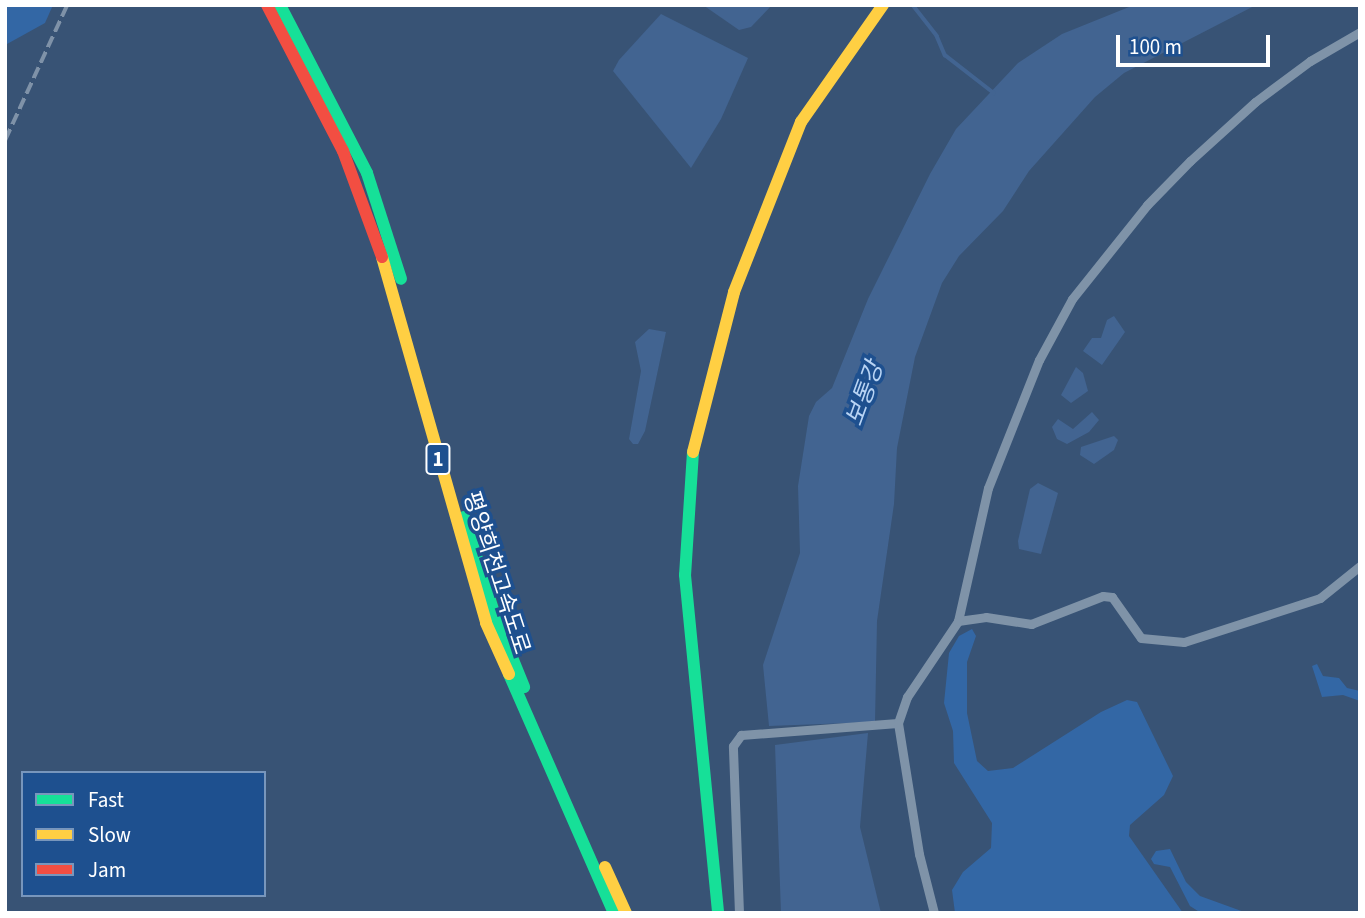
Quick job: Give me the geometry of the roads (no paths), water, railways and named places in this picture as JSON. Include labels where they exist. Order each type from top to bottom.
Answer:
[{"type":"main road","name":"평양희천고속도로","points":[[267,5],[343,151],[373,226],[486,623],[614,913]]},
{"type":"main road","name":"평양희천고속도로","points":[[280,5],[367,173],[494,613],[546,741],[626,913]]},
{"type":"main road","points":[[718,913],[685,575],[694,435],[738,281],[801,122],[883,5]]},
{"type":"street","points":[[934,913],[922,867],[898,723],[907,697],[958,621],[988,488],[1034,370],[1072,299],[1147,205],[1190,161],[1255,102],[1310,61],[1360,32]]},
{"type":"street","points":[[958,621],[986,617],[1031,624],[1102,596],[1112,597],[1141,638],[1184,642],[1320,598],[1360,566]]},
{"type":"street","points":[[738,913],[733,746],[741,734],[875,727],[898,723]]},
{"type":"water","points":[[703,5],[772,5],[751,27],[739,30]]},
{"type":"water","name":"보통강","points":[[1134,5],[1256,5],[1124,73],[1095,97],[1029,171],[1003,211],[959,256],[942,283],[915,357],[897,448],[894,504],[877,621],[875,722],[769,726],[763,665],[800,553],[798,486],[809,416],[816,402],[832,388],[868,299],[930,174],[956,129],[1018,63],[1062,34]]},
{"type":"water","points":[[661,14],[748,58],[721,119],[691,168],[613,71],[619,60]]},
{"type":"water","points":[[1114,316],[1125,332],[1102,365],[1083,351],[1092,338],[1101,338],[1107,320]]},
{"type":"water","points":[[649,329],[666,332],[645,431],[638,444],[633,444],[629,439],[641,371],[635,342]]},
{"type":"water","points":[[1076,367],[1083,373],[1088,391],[1071,403],[1061,395]]},
{"type":"water","points":[[1092,412],[1099,420],[1089,432],[1067,444],[1057,439],[1052,427],[1058,419],[1073,429]]},
{"type":"water","points":[[1114,436],[1118,440],[1114,450],[1094,464],[1080,455],[1081,447]]},
{"type":"water","points":[[1038,483],[1058,493],[1041,554],[1019,549],[1018,541],[1030,489]]},
{"type":"water","points":[[868,733],[860,827],[881,913],[781,913],[775,745]]},
{"type":"waterway","points":[[913,5],[937,36],[945,55],[994,93]]},
{"type":"railway","points":[[5,140],[67,5]]}]
